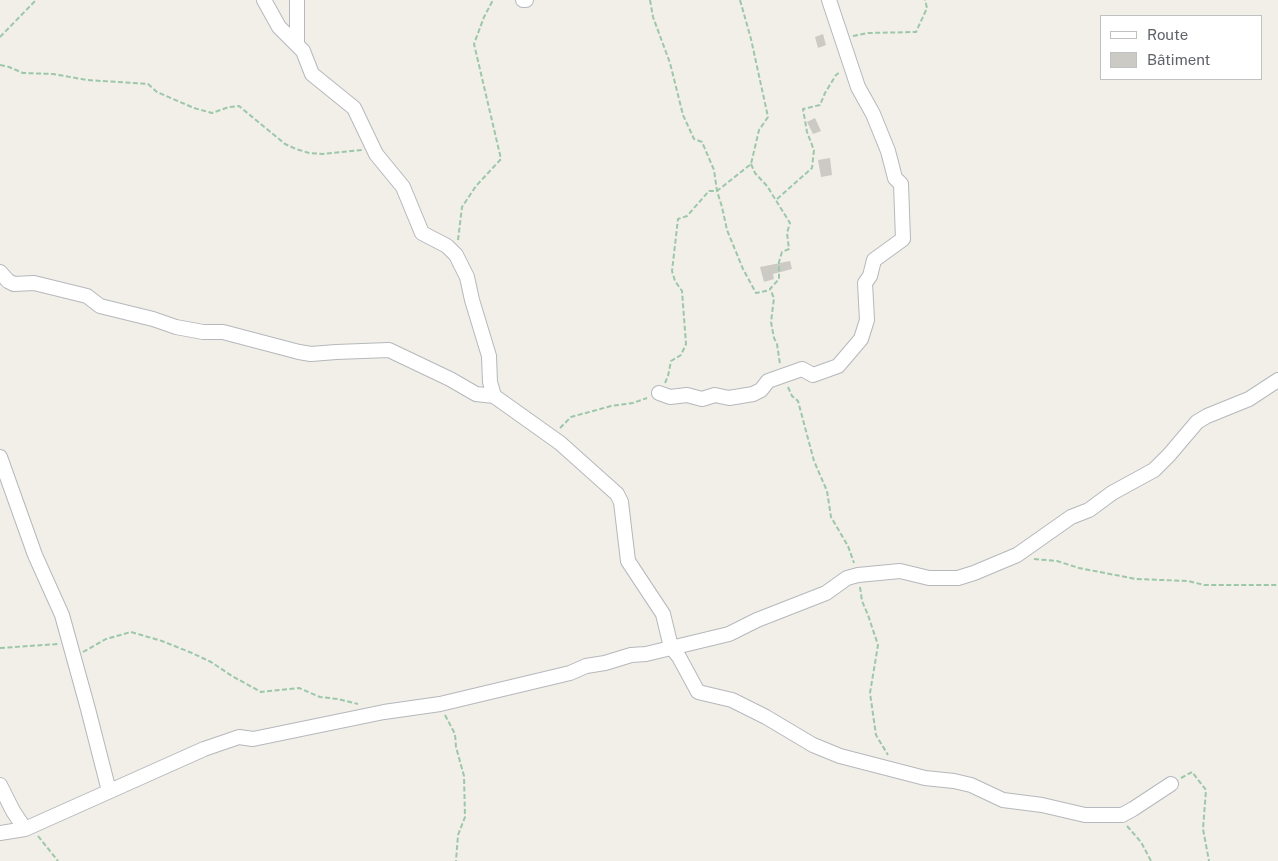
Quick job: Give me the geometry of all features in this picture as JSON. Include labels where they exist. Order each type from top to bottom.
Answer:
[{"type":"street","points":[[264,0],[279,27],[304,51],[312,74],[354,108],[376,154],[403,187],[422,233],[447,246],[456,255],[467,277],[489,356],[490,382],[494,396]]},
{"type":"street","points":[[297,0],[297,44]]},
{"type":"street","points":[[659,393],[670,397],[687,395],[702,399],[715,395],[729,398],[753,394],[761,390],[768,381],[802,369],[813,375],[838,366],[861,339],[866,320],[865,283],[870,276],[874,260],[903,239],[901,184],[895,178],[888,151],[873,114],[858,87],[828,0]]},
{"type":"street","points":[[0,272],[8,281],[14,284],[34,283],[88,296],[100,306],[176,326],[203,332],[231,334],[299,352],[311,354],[389,350],[450,379],[476,394],[494,396],[552,437],[617,494],[622,502],[628,561],[663,614],[671,648],[679,656],[698,692],[732,700],[766,717],[813,745],[840,756],[925,778],[971,785],[1003,800],[1042,805],[1086,815],[1122,815],[1171,784]]},
{"type":"street","points":[[0,833],[25,828],[204,749],[239,737],[253,739],[384,712],[440,704],[570,673],[586,666],[729,634],[757,620],[826,593],[847,578],[868,573],[900,571],[929,578],[958,578],[1017,555],[1071,517],[1089,510],[1112,494],[1154,470],[1197,422],[1249,399],[1278,380]]},
{"type":"street","points":[[0,457],[35,555],[62,615],[108,792]]},
{"type":"street","points":[[0,785],[13,811],[25,828]]},
{"type":"path","points":[[0,37],[36,0]]},
{"type":"path","points":[[456,255],[462,207],[476,186],[501,159],[474,44],[484,17],[493,0]]},
{"type":"path","points":[[650,0],[659,36],[670,63],[683,115],[694,139],[702,142],[714,170],[717,191],[727,230],[743,269],[756,293],[770,290],[779,279],[779,262],[782,252],[789,248],[788,232],[790,223],[767,186],[755,173],[752,164],[759,130],[768,117],[751,38],[740,0]]},
{"type":"path","points":[[840,37],[868,33],[916,32],[927,8],[925,0]]},
{"type":"path","points":[[776,200],[812,168],[814,150],[807,132],[803,109],[820,105],[836,75],[845,69],[846,55]]},
{"type":"path","points":[[0,65],[23,74],[54,74],[87,80],[148,84],[157,92],[194,108],[212,113],[229,107],[239,106],[285,144],[302,151],[323,154],[364,150],[376,154]]},
{"type":"path","points":[[552,437],[570,416],[611,406],[633,403],[659,393],[668,376],[671,361],[681,355],[686,344],[682,291],[675,281],[672,271],[678,219],[687,216],[709,191],[717,191],[752,164]]},
{"type":"path","points":[[770,290],[774,298],[771,322],[784,376]]},
{"type":"path","points":[[1017,555],[1057,561],[1079,568],[1136,579],[1188,581],[1204,585],[1278,585]]},
{"type":"path","points":[[0,648],[61,644],[74,657],[106,639],[131,632],[212,662],[261,692],[299,688],[320,697],[338,699],[366,707]]},
{"type":"path","points":[[440,704],[455,734],[456,747],[464,776],[465,817],[458,835],[456,861]]},
{"type":"path","points":[[1171,784],[1192,772],[1206,790],[1203,829],[1209,861]]},
{"type":"path","points":[[1122,815],[1123,821],[1141,842],[1151,861]]},
{"type":"path","points":[[25,828],[40,838],[58,861]]},
{"type":"building","points":[[823,34],[826,45],[818,48],[815,37]]},
{"type":"building","points":[[815,118],[821,131],[813,134],[807,122]]},
{"type":"building","points":[[830,158],[832,175],[821,177],[818,160]]},
{"type":"building","points":[[790,261],[792,269],[773,274],[774,279],[764,282],[760,267]]}]
